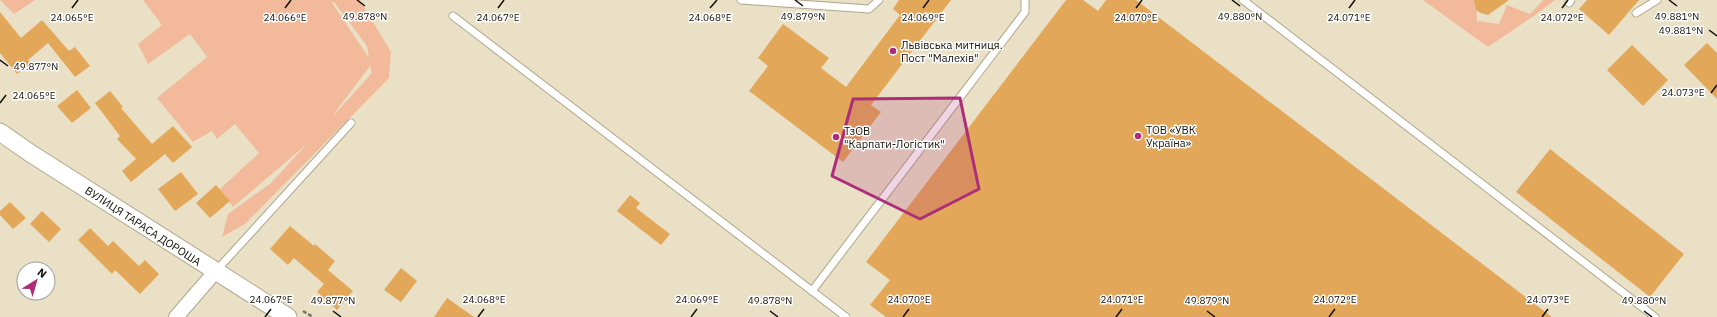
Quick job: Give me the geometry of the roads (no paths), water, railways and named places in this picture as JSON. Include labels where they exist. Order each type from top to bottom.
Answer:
[{"type":"street","name":"ВУЛИЦЯ ТАРАСА ДОРОША","points":[[0,132],[30,153],[215,272],[288,317]]},
{"type":"street","points":[[176,317],[215,272]]},
{"type":"lane","points":[[741,0],[869,9],[879,0]]},
{"type":"lane","points":[[812,291],[1025,12],[1025,0]]},
{"type":"lane","points":[[1243,0],[1655,317]]},
{"type":"lane","points":[[1636,13],[1657,0]]},
{"type":"lane","points":[[453,16],[846,317]]},
{"type":"lane","points":[[215,272],[351,123]]},
{"type":"place","name":"Львівська митниця. Пост \"Малехів\"","points":[[893,51]]},
{"type":"place","name":"ТОВ «УВК Україна»","points":[[1138,136]]},
{"type":"place","name":"ТзОВ \"Карпати-Логістик\"","points":[[836,137]]}]
